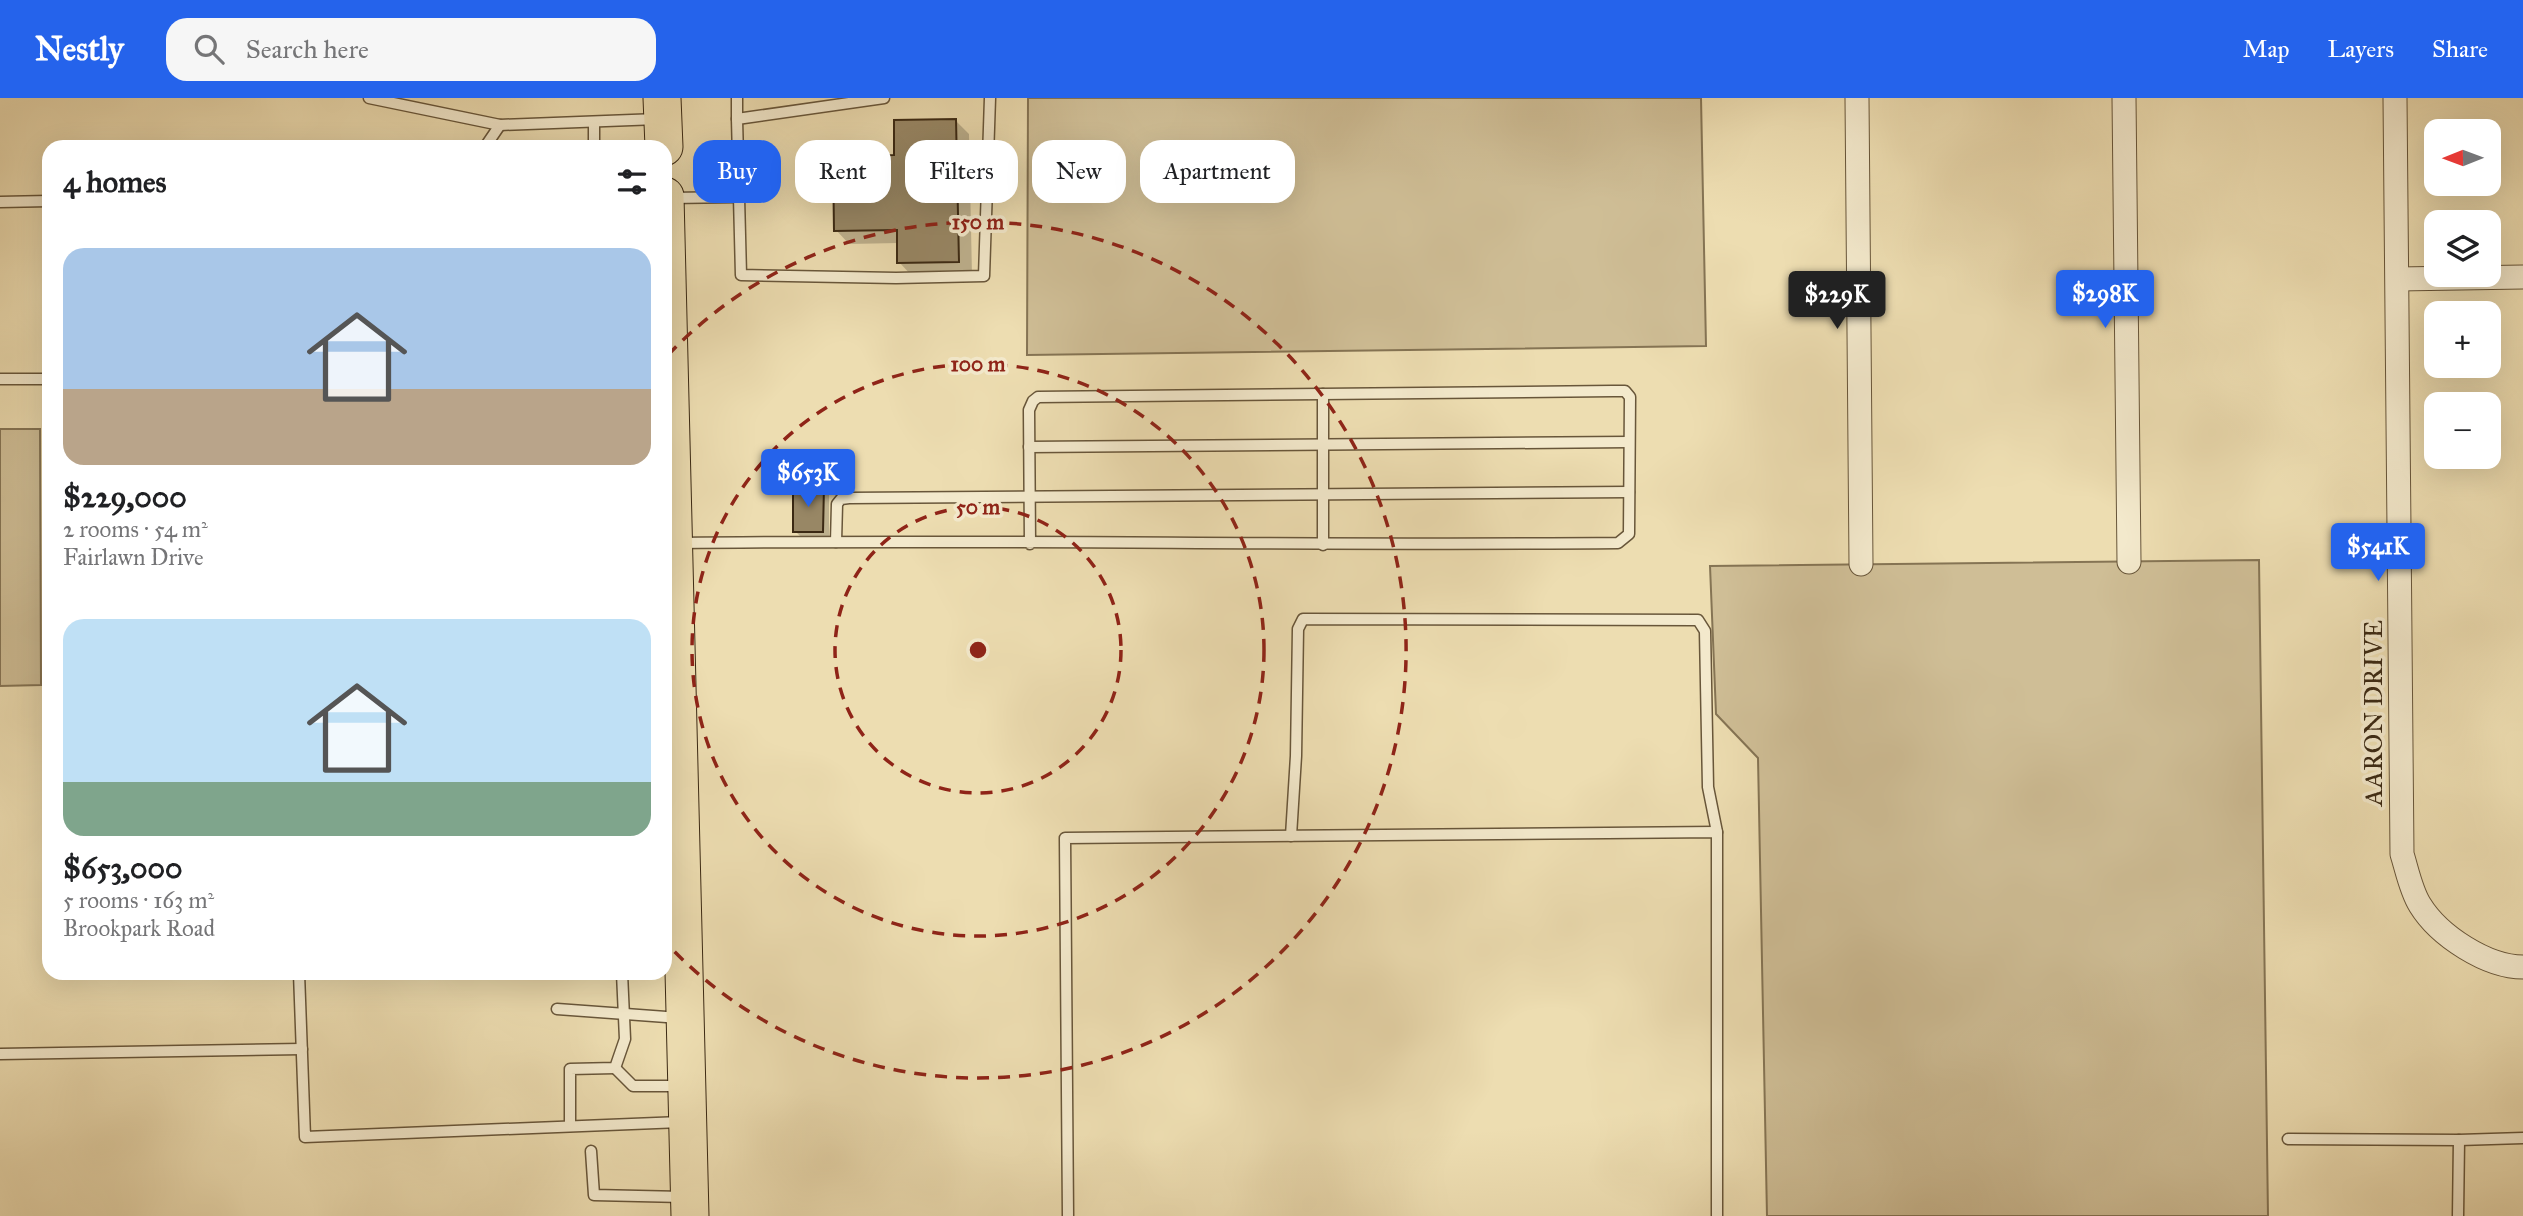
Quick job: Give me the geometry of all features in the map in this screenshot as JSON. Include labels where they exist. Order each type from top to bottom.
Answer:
[{"type":"main road","points":[[672,502],[672,611]]},
{"type":"main road","points":[[672,754],[673,838],[685,1018],[690,1206]]},
{"type":"street","points":[[1857,98],[1861,564]]},
{"type":"street","points":[[2124,98],[2129,562]]},
{"type":"street","name":"AARON DRIVE","points":[[2395,98],[2402,854],[2420,905],[2450,938],[2506,967],[2523,967]]},
{"type":"street","points":[[2398,279],[2523,277]]},
{"type":"lane","points":[[369,98],[500,125],[663,121]]},
{"type":"lane","points":[[737,98],[737,140]]},
{"type":"lane","points":[[737,119],[884,98]]},
{"type":"lane","points":[[738,203],[741,275],[896,278],[984,276],[990,98]]},
{"type":"lane","points":[[594,122],[594,140]]},
{"type":"lane","points":[[490,140],[500,125]]},
{"type":"lane","points":[[672,197],[693,197]]},
{"type":"lane","points":[[0,202],[42,201]]},
{"type":"lane","points":[[0,379],[42,379]]},
{"type":"lane","points":[[674,543],[1323,545],[1618,543],[1629,534],[1630,397],[1625,391],[1038,397],[1032,401],[1029,411],[1030,544]]},
{"type":"lane","points":[[1323,394],[1323,545]]},
{"type":"lane","points":[[1029,447],[1629,442]]},
{"type":"lane","points":[[836,542],[837,504],[841,499],[1629,492]]},
{"type":"lane","points":[[1291,836],[1296,756],[1298,629],[1303,619],[1698,620],[1705,631],[1708,787],[1717,832],[1717,1216]]},
{"type":"lane","points":[[1068,1216],[1065,838],[1717,832]]},
{"type":"lane","points":[[299,980],[305,1137],[688,1122]]},
{"type":"lane","points":[[615,1068],[625,1039],[622,980]]},
{"type":"lane","points":[[557,1009],[685,1018]]},
{"type":"lane","points":[[0,1055],[302,1049]]},
{"type":"lane","points":[[570,1126],[569,1069],[615,1068],[633,1086],[687,1086]]},
{"type":"lane","points":[[2288,1139],[2523,1138]]},
{"type":"lane","points":[[2458,1216],[2459,1140]]},
{"type":"lane","points":[[591,1151],[594,1195],[690,1206]]},
{"type":"shaded area","points":[[1028,98],[1701,98],[1706,346],[1027,355]]},
{"type":"shaded area","points":[[0,429],[40,429],[41,685],[0,686]]},
{"type":"shaded area","points":[[2259,560],[2268,1216],[1767,1216],[1758,758],[1716,714],[1710,566]]},
{"type":"building","points":[[956,119],[956,140],[905,140],[905,203],[958,203],[959,262],[897,263],[897,230],[834,231],[834,203],[891,203],[894,120]]},
{"type":"building","points":[[793,486],[824,486],[823,532],[793,532]]}]
